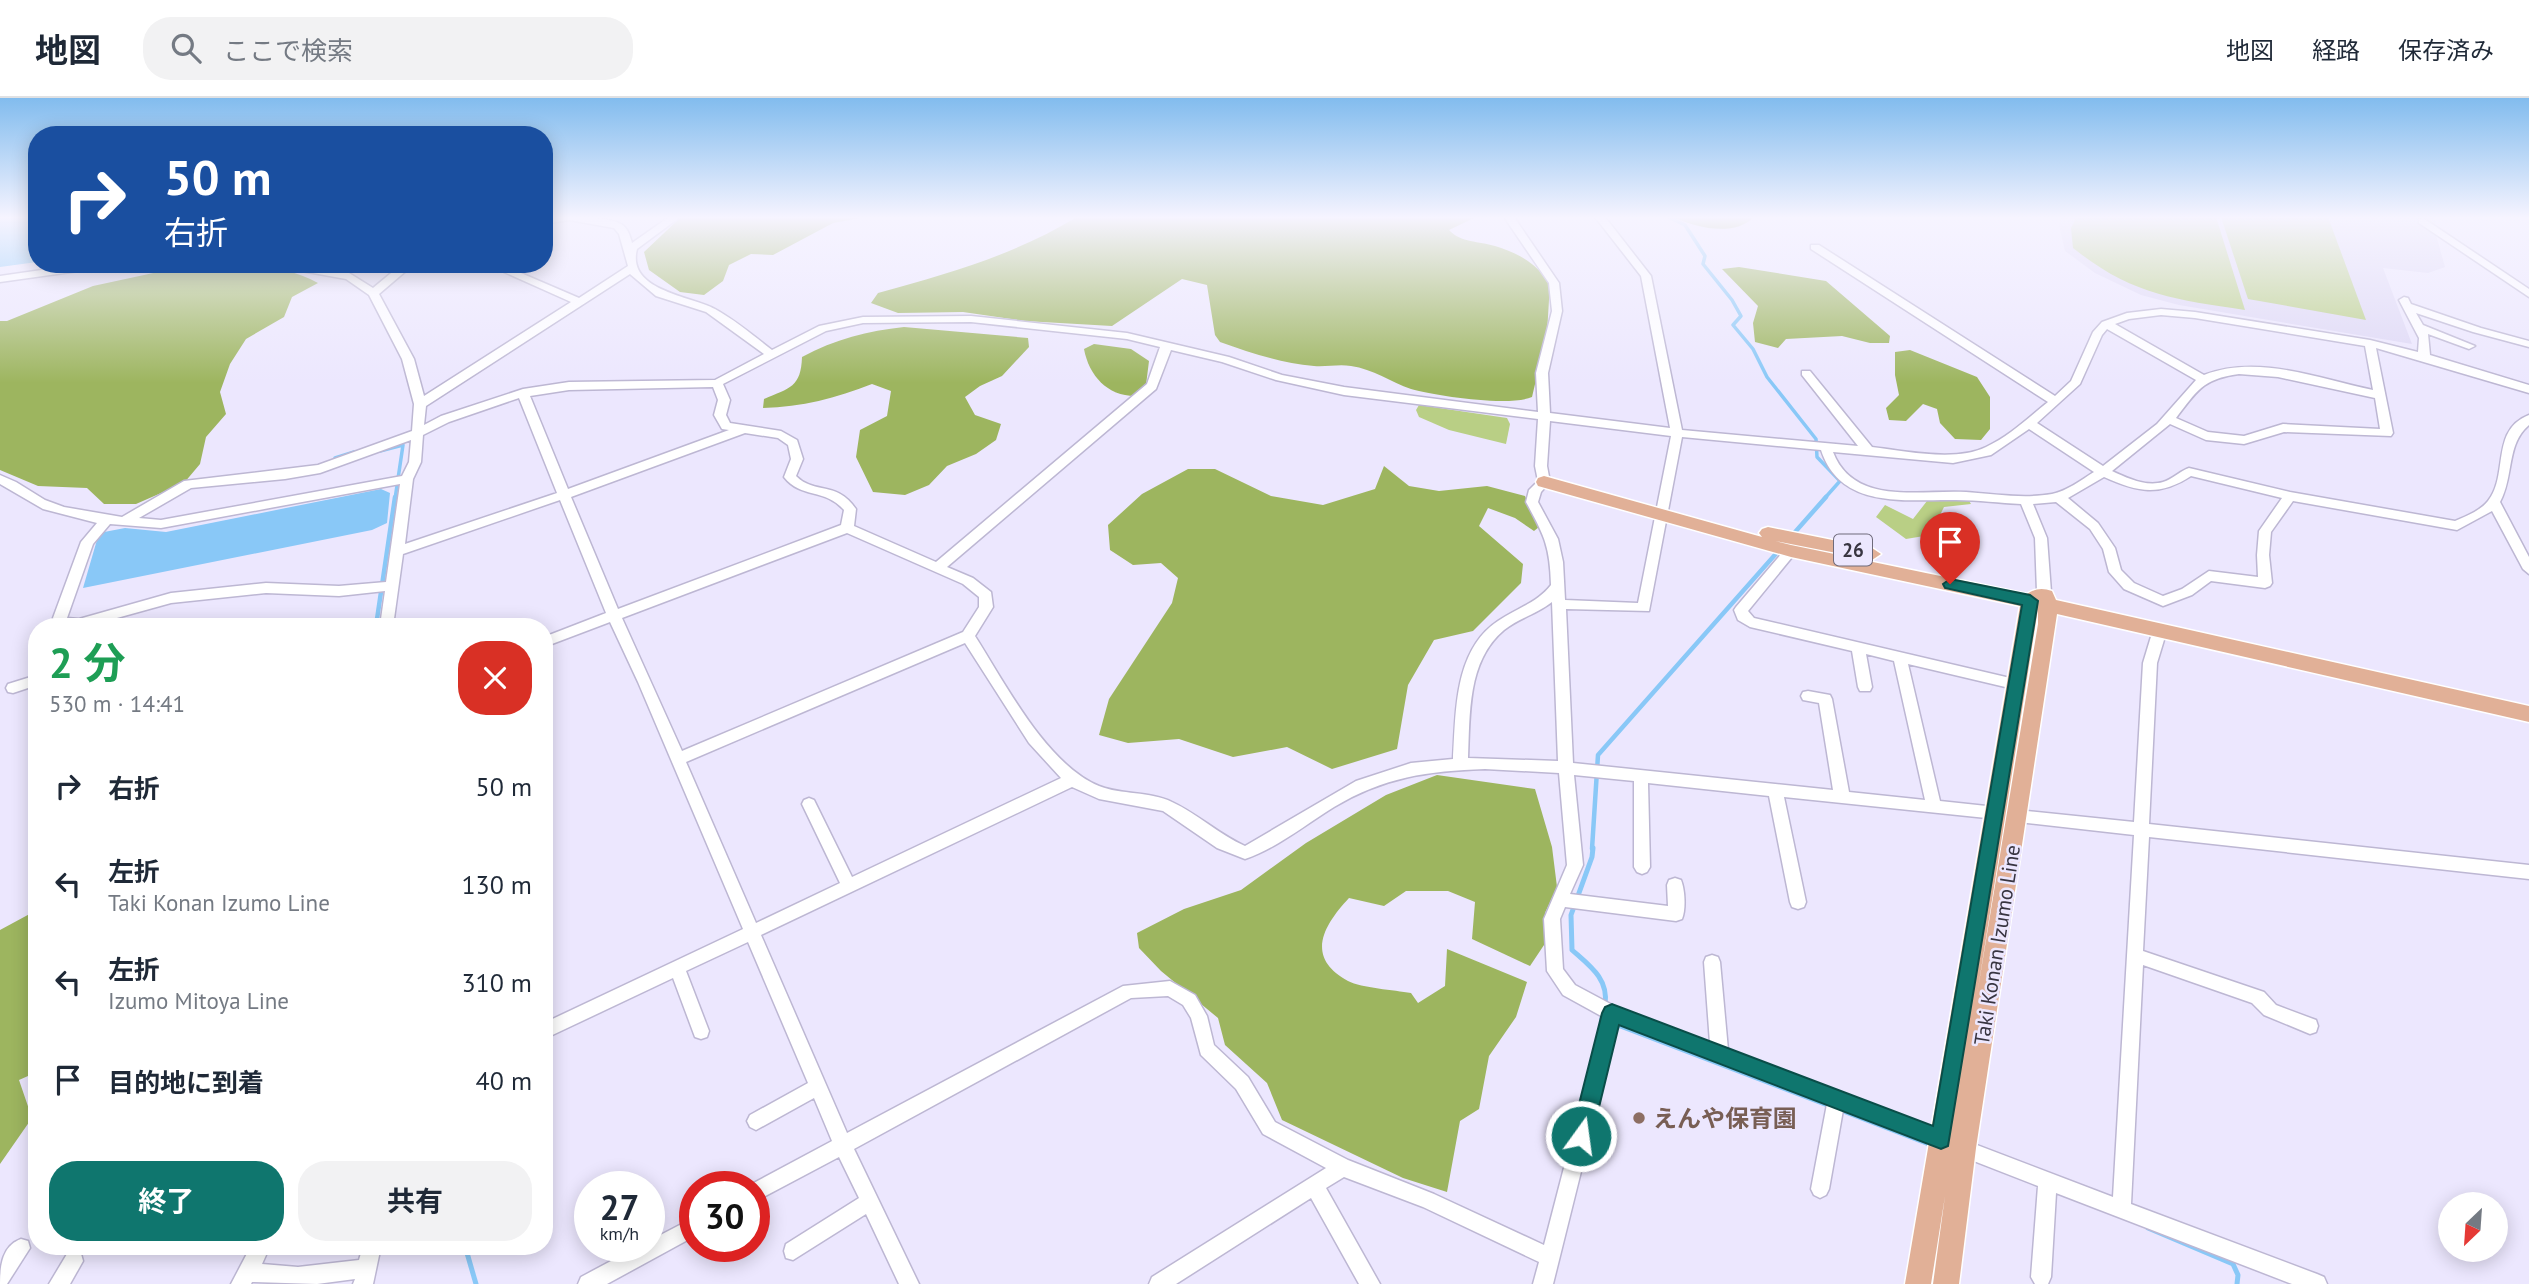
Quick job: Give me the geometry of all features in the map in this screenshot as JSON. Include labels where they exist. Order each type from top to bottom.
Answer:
[{"type":"main road","name":"26","points":[[1544,482],[1660,514],[2041,599]]},
{"type":"main road","points":[[2041,599],[2160,616],[2529,700]]},
{"type":"main road","name":"Taki Konan Izumo Line","points":[[1918,1284],[2018,685],[2041,599]]},
{"type":"main road","name":"Taki Konan Izumo Line","points":[[1946,1284],[1964,1148],[2018,816],[2041,599]]},
{"type":"main road","points":[[2160,616],[2529,714]]},
{"type":"street","points":[[420,404],[580,302],[618,272]]},
{"type":"street","points":[[635,272],[660,294],[710,310],[771,354]]},
{"type":"street","points":[[1547,272],[1554,283],[1558,311],[1542,373],[1544,418],[1541,466],[1544,482],[1535,490],[1532,502],[1552,539],[1557,562],[1556,588],[1566,768],[1575,865],[1552,919],[1555,971],[1569,990],[1612,1013],[2317,1284]]},
{"type":"street","points":[[1557,604],[1644,608],[1677,433],[1643,272]]},
{"type":"street","points":[[1854,272],[2056,402]]},
{"type":"street","points":[[2498,272],[2529,294]]},
{"type":"street","points":[[0,279],[43,273]]},
{"type":"street","points":[[332,273],[349,276],[373,293],[408,359],[420,404],[415,462],[407,480],[388,618]]},
{"type":"street","points":[[373,293],[397,273]]},
{"type":"street","points":[[512,273],[580,302]]},
{"type":"street","points":[[2424,357],[2424,338],[2405,302],[2477,330],[2529,344]]},
{"type":"street","points":[[124,521],[188,484],[320,469],[418,433],[445,419],[523,393],[569,386],[717,383],[823,328],[863,320],[971,319],[1114,335],[1167,344],[1280,378],[1332,388],[1544,418],[1826,449],[1953,459],[1987,452],[2011,438],[2056,402],[2076,382],[2096,334],[2106,324],[2127,316],[2161,312],[2249,322],[2370,344],[2424,357],[2529,389]]},
{"type":"street","points":[[2106,324],[2203,379]]},
{"type":"street","points":[[2418,327],[2469,346]]},
{"type":"street","points":[[938,567],[1152,386],[1167,344]]},
{"type":"street","points":[[2168,419],[2206,436],[2244,440],[2284,428],[2388,433],[2370,344]]},
{"type":"street","points":[[1826,449],[1828,459],[1849,480],[1870,492],[1901,496],[1966,496],[2026,501],[2058,497],[2104,471],[2168,419],[2184,394],[2203,379],[2224,372],[2264,372],[2379,395]]},
{"type":"street","points":[[1806,373],[1869,452]]},
{"type":"street","points":[[717,383],[724,400],[720,415],[726,426],[781,435],[793,443],[797,460],[790,477],[798,485],[839,496],[850,509],[847,528]]},
{"type":"street","points":[[523,393],[566,494],[612,617],[678,759],[869,1202],[909,1284]]},
{"type":"street","points":[[2028,423],[2118,479],[2153,487],[2170,484],[2189,472],[2198,473],[2290,496],[2457,526],[2494,502],[2507,446],[2518,426],[2529,419]]},
{"type":"street","points":[[398,551],[566,494],[741,430]]},
{"type":"street","points":[[0,479],[10,482],[27,497],[47,507],[107,519],[161,524],[407,480]]},
{"type":"street","points":[[2122,1209],[2150,663],[2160,616],[2209,576],[2265,583],[2264,531],[2290,496]]},
{"type":"street","points":[[2058,497],[2094,526],[2109,548],[2115,572],[2160,616]]},
{"type":"street","points":[[2026,501],[2041,538],[2041,599]]},
{"type":"street","points":[[2494,502],[2529,569]]},
{"type":"street","points":[[60,618],[86,542],[107,519]]},
{"type":"street","points":[[553,639],[847,528],[968,581],[986,596],[986,607],[968,636],[678,759]]},
{"type":"street","points":[[1795,545],[1741,610],[1743,617],[1750,622],[2018,685]]},
{"type":"street","points":[[100,618],[171,598],[266,588],[339,592],[393,586]]},
{"type":"street","points":[[1460,763],[1468,674],[1487,639],[1499,626],[1549,600],[1556,588]]},
{"type":"street","points":[[968,636],[1034,739],[1072,780],[1099,793],[1167,806],[1222,843],[1245,852],[1297,825],[1327,804],[1379,778],[1429,766],[1460,763],[1566,768],[1996,813]]},
{"type":"street","points":[[1858,648],[1865,687]]},
{"type":"street","points":[[1900,658],[1934,807]]},
{"type":"street","points":[[13,688],[28,683]]},
{"type":"street","points":[[1808,696],[1825,699],[1842,797]]},
{"type":"street","points":[[1642,776],[1642,867]]},
{"type":"street","points":[[553,1027],[1072,780]]},
{"type":"street","points":[[1775,790],[1798,902]]},
{"type":"street","points":[[809,804],[849,886]]},
{"type":"street","points":[[2018,816],[2529,872]]},
{"type":"street","points":[[1560,900],[1676,914],[1675,885]]},
{"type":"street","points":[[2135,955],[2258,997],[2270,1010],[2310,1026]]},
{"type":"street","points":[[1712,962],[1720,1055]]},
{"type":"street","points":[[677,968],[701,1031]]},
{"type":"street","points":[[770,1184],[1129,991],[1170,988],[1189,1000],[1199,1016],[1207,1049],[1242,1083],[1269,1128],[1343,1167],[1428,1199],[1551,1258]]},
{"type":"street","points":[[1542,1284],[1551,1258],[1612,1013]]},
{"type":"street","points":[[756,1121],[818,1087]]},
{"type":"street","points":[[1820,1189],[1836,1100]]},
{"type":"street","points":[[1159,1284],[1343,1167]]},
{"type":"street","points":[[2041,1277],[2048,1180]]},
{"type":"street","points":[[1314,1185],[1370,1284]]},
{"type":"street","points":[[793,1251],[869,1202]]},
{"type":"street","points":[[588,1284],[679,1235]]},
{"type":"street","points":[[0,1278],[21,1248]]},
{"type":"street","points":[[256,1255],[244,1278],[365,1276],[370,1255]]},
{"type":"street","points":[[59,1284],[74,1261]]},
{"type":"shaded area","points":[[2385,272],[2412,344],[2179,305],[2141,295],[2095,273]]},
{"type":"green space","points":[[652,272],[726,272],[723,281],[704,295],[680,292]]},
{"type":"green space","points":[[947,272],[1541,272],[1550,283],[1547,333],[1532,397],[1507,401],[1438,395],[1411,389],[1359,368],[1346,365],[1302,365],[1220,342],[1215,335],[1207,285],[1182,279],[1112,326],[1025,321],[963,312],[898,313],[871,303],[878,293]]},
{"type":"green space","points":[[1725,272],[1772,272],[1826,281],[1890,336],[1889,343],[1870,343],[1842,336],[1786,339],[1778,348],[1755,342],[1753,323],[1758,306]]},
{"type":"green space","points":[[2109,272],[2233,272],[2245,310],[2174,298]]},
{"type":"green space","points":[[2239,272],[2348,272],[2366,320],[2248,299]]},
{"type":"green space","points":[[153,273],[294,273],[318,283],[292,297],[284,317],[246,339],[230,364],[220,392],[226,414],[206,437],[200,464],[184,483],[136,504],[104,504],[87,488],[38,486],[0,470],[0,321],[7,321],[93,286]]},
{"type":"green space","points":[[904,327],[1028,338],[1029,347],[1002,376],[980,386],[965,397],[975,415],[1001,424],[996,440],[976,454],[947,466],[929,485],[905,495],[873,492],[856,457],[860,430],[887,416],[891,391],[872,384],[819,401],[763,408],[764,399],[787,389],[796,381],[802,357],[852,337]]},
{"type":"green space","points":[[1094,344],[1131,349],[1149,361],[1146,385],[1137,396],[1117,393],[1095,376],[1084,349]]},
{"type":"green space","points":[[1910,350],[1977,377],[1990,397],[1990,429],[1981,440],[1955,439],[1940,423],[1937,409],[1923,404],[1906,421],[1889,420],[1886,408],[1899,395],[1895,375],[1895,352]]},
{"type":"green space","points":[[1419,405],[1507,418],[1510,424],[1506,444],[1449,430],[1419,417],[1416,410]]},
{"type":"green space","points":[[1384,466],[1409,486],[1439,491],[1487,486],[1525,496],[1539,527],[1534,531],[1515,518],[1488,508],[1479,526],[1523,564],[1521,583],[1473,631],[1434,640],[1408,685],[1397,749],[1332,769],[1287,747],[1233,757],[1179,739],[1128,743],[1099,735],[1109,699],[1172,603],[1178,578],[1161,563],[1133,565],[1110,550],[1108,525],[1142,494],[1188,469],[1215,469],[1271,496],[1323,505],[1375,489]]},
{"type":"green space","points":[[1968,499],[1971,504],[1944,507],[1930,535],[1906,539],[1876,517],[1885,505],[1913,519],[1927,501]]},
{"type":"green space","points":[[1437,775],[1535,789],[1552,847],[1557,887],[1545,913],[1546,942],[1530,966],[1472,939],[1475,902],[1448,891],[1406,891],[1384,906],[1349,898],[1326,930],[1322,951],[1334,972],[1348,981],[1411,993],[1418,1003],[1445,986],[1447,949],[1527,982],[1516,1017],[1489,1056],[1479,1109],[1460,1121],[1447,1192],[1403,1178],[1282,1120],[1267,1083],[1225,1045],[1218,1018],[1161,971],[1139,948],[1137,933],[1184,909],[1241,890],[1306,843],[1386,795]]},
{"type":"green space","points":[[28,915],[28,1076],[19,1080],[28,1106],[28,1124],[0,1164],[0,930]]},
{"type":"water","points":[[381,489],[390,493],[387,523],[372,530],[83,588],[99,533],[125,528],[166,532]]},
{"type":"waterway","points":[[1710,272],[1741,316],[1733,325],[1753,349],[1767,377],[1816,439],[1817,457],[1840,481],[1824,499]]},
{"type":"waterway","points":[[380,451],[403,445],[395,499]]},
{"type":"waterway","points":[[335,458],[354,452]]},
{"type":"waterway","points":[[377,618],[395,497]]},
{"type":"waterway","points":[[1592,849],[1598,755],[1826,497]]},
{"type":"waterway","points":[[1593,848],[1571,915],[1572,950],[1601,980],[1605,1005]]},
{"type":"waterway","points":[[1603,1013],[1602,1019],[1830,1106]]},
{"type":"waterway","points":[[1838,1109],[1934,1146]]},
{"type":"waterway","points":[[2148,1228],[2233,1264],[2238,1275],[2237,1284]]},
{"type":"waterway","points":[[468,1255],[476,1284]]},
{"type":"place","name":"えんや保育園","points":[[1639,1118]]},
{"type":"route","points":[[1581,1136],[1612,1013],[1941,1139],[2030,601],[1950,584]]}]
